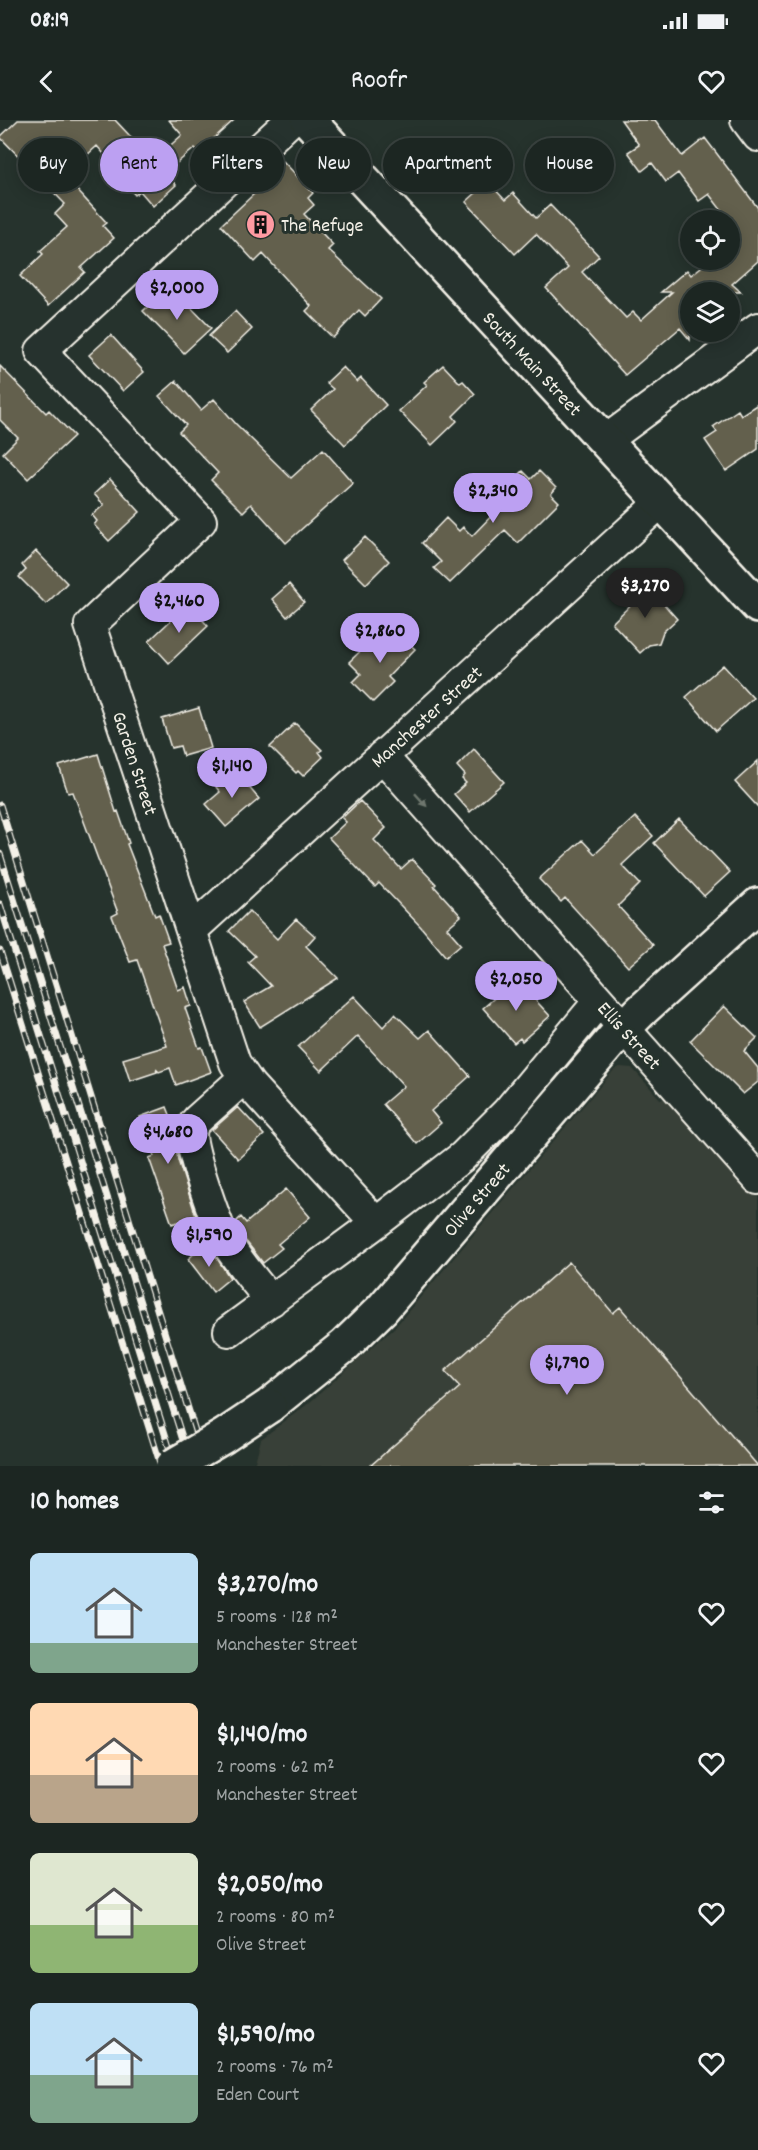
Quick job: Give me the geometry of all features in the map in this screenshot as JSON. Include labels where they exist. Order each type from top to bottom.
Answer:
[{"type":"main road","name":"South Main Street","points":[[308,120],[758,606]]},
{"type":"main road","name":"Olive Street","points":[[173,1466],[269,1406],[344,1346],[382,1309],[623,1028],[758,905]]},
{"type":"street","name":"Garden Street","points":[[291,120],[41,351],[201,521],[90,625],[235,1063],[244,1078],[376,1223]]},
{"type":"street","points":[[746,120],[758,136]]},
{"type":"street","points":[[604,441],[758,328]]},
{"type":"street","name":"Manchester Street","points":[[192,930],[661,502]]},
{"type":"street","name":"Ellis Street","points":[[382,756],[758,1179]]},
{"type":"street","name":"Olive Street","points":[[229,1331],[447,1169],[476,1143],[514,1103],[599,1001]]},
{"type":"street","points":[[244,1078],[197,1120],[193,1125],[192,1137],[195,1155],[222,1234],[232,1251],[271,1301]]},
{"type":"shaded area","points":[[620,1067],[632,1068],[661,1100],[666,1097],[758,1172],[758,1466],[254,1466],[261,1439],[309,1403],[395,1327],[614,1070]]},
{"type":"building","points":[[18,120],[115,120],[132,138],[100,138],[100,149],[97,146],[88,154],[88,138],[18,138],[18,156],[0,137]]},
{"type":"building","points":[[169,120],[234,120],[214,138],[190,138],[190,152],[178,162],[178,139],[182,135]]},
{"type":"building","points":[[621,120],[655,120],[682,156],[705,138],[758,208],[758,261],[734,282],[680,282],[680,328],[625,375],[546,288],[568,268],[536,234],[515,254],[466,202],[477,192],[497,192],[505,200],[513,193],[536,218],[550,205],[599,256],[582,272],[626,318],[633,312],[641,320],[672,292],[661,292],[687,270],[691,275],[697,270],[740,270],[740,210],[721,210],[709,194],[699,201],[678,173],[666,182],[652,163],[642,171],[628,152],[639,145]]},
{"type":"building","name":"The Refuge","points":[[284,162],[296,175],[296,192],[313,193],[308,198],[314,205],[304,214],[333,245],[328,250],[381,299],[365,316],[359,310],[333,338],[306,311],[311,306],[263,254],[255,262],[221,225],[256,192],[284,192]]},
{"type":"building","points":[[53,192],[79,192],[107,223],[103,226],[114,238],[81,268],[85,272],[48,306],[20,276],[43,254],[40,251],[67,227],[55,214],[65,204]]},
{"type":"building","points":[[141,192],[168,192],[153,206]]},
{"type":"building","points":[[175,291],[211,328],[184,353],[143,311],[161,294],[166,299]]},
{"type":"building","points":[[235,311],[252,329],[227,353],[209,336]]},
{"type":"building","points":[[111,335],[144,372],[123,391],[89,355]]},
{"type":"building","points":[[443,365],[460,383],[463,381],[475,394],[453,416],[457,421],[432,445],[399,411],[427,385],[424,382]]},
{"type":"building","points":[[0,366],[46,413],[49,410],[74,436],[28,479],[3,453],[18,438],[0,420]]},
{"type":"building","points":[[343,367],[357,382],[361,378],[386,405],[345,445],[311,410],[333,389],[326,383]]},
{"type":"building","points":[[176,381],[201,410],[214,399],[291,478],[323,449],[353,483],[286,543],[251,504],[243,512],[211,480],[218,473],[179,432],[186,425],[159,396]]},
{"type":"building","points":[[758,404],[758,449],[726,471],[705,440],[717,432],[713,427],[738,410],[741,415]]},
{"type":"building","points":[[523,471],[531,479],[539,471],[556,488],[551,494],[559,502],[518,543],[505,530],[450,583],[434,568],[441,562],[422,543],[446,518],[459,531],[463,527],[472,536],[501,506],[490,495],[505,480],[509,485]]},
{"type":"building","points":[[110,479],[140,512],[109,541],[94,525],[97,521],[92,515],[104,505],[94,494]]},
{"type":"building","points":[[365,537],[389,561],[366,584],[342,560]]},
{"type":"building","points":[[36,551],[67,583],[46,604],[19,577],[26,570],[22,565]]},
{"type":"building","points":[[655,574],[661,601],[677,619],[663,632],[659,643],[649,645],[640,653],[612,623],[642,594]]},
{"type":"building","points":[[289,584],[304,602],[287,617],[272,599]]},
{"type":"building","points":[[188,604],[208,626],[169,663],[149,641]]},
{"type":"building","points":[[394,630],[415,649],[388,677],[393,682],[373,702],[353,682],[361,674],[349,662],[374,638],[380,644]]},
{"type":"building","points":[[723,665],[753,698],[716,731],[686,697]]},
{"type":"building","points":[[199,708],[211,748],[183,756],[180,746],[171,748],[162,719]]},
{"type":"building","points":[[295,723],[322,750],[319,752],[323,757],[303,776],[298,771],[296,773],[270,747]]},
{"type":"building","points":[[474,749],[504,782],[470,812],[454,794],[466,783],[462,779],[465,775],[457,766]]},
{"type":"building","points":[[98,754],[116,812],[118,811],[129,843],[127,844],[155,916],[159,914],[169,942],[162,944],[178,990],[185,987],[191,1006],[185,1008],[199,1048],[202,1047],[211,1072],[176,1085],[170,1068],[159,1072],[156,1069],[157,1072],[130,1081],[123,1059],[167,1046],[137,960],[130,962],[112,916],[118,913],[73,792],[68,793],[59,766]]},
{"type":"building","points":[[758,761],[758,807],[735,782]]},
{"type":"building","points":[[235,771],[259,799],[226,827],[206,804],[220,792],[216,787]]},
{"type":"building","points":[[360,801],[386,828],[374,840],[401,869],[412,859],[436,884],[434,886],[461,916],[447,928],[461,944],[446,957],[379,883],[375,887],[329,838],[346,822],[342,818]]},
{"type":"building","points":[[635,817],[653,836],[622,865],[640,884],[618,906],[653,945],[628,967],[565,898],[561,902],[539,879],[582,840],[595,854]]},
{"type":"building","points":[[679,819],[730,872],[704,896],[654,843]]},
{"type":"building","points":[[249,911],[277,939],[296,919],[315,936],[306,946],[338,978],[260,1027],[244,1002],[271,986],[248,962],[255,956],[229,931]]},
{"type":"building","points":[[516,979],[550,1016],[522,1041],[520,1038],[514,1043],[483,1008]]},
{"type":"building","points":[[354,996],[383,1027],[395,1014],[420,1038],[429,1030],[470,1076],[431,1111],[441,1123],[417,1144],[383,1104],[404,1086],[358,1036],[321,1071],[298,1047]]},
{"type":"building","points":[[724,1006],[757,1038],[744,1051],[758,1068],[758,1082],[743,1094],[690,1041]]},
{"type":"building","points":[[167,1107],[175,1127],[178,1160],[196,1216],[172,1224],[149,1158],[154,1156],[140,1117]]},
{"type":"building","points":[[238,1107],[264,1135],[238,1159],[212,1130]]},
{"type":"building","points":[[286,1189],[310,1217],[278,1244],[282,1248],[263,1263],[245,1240],[236,1222],[241,1217],[246,1223]]},
{"type":"building","points":[[207,1243],[230,1278],[213,1292],[188,1259]]},
{"type":"building","points":[[569,1262],[613,1313],[620,1307],[758,1466],[370,1466],[460,1387],[445,1371]]},
{"type":"railway","points":[[0,805],[206,1466]]},
{"type":"railway","points":[[0,854],[191,1466]]},
{"type":"railway","points":[[0,904],[175,1466]]},
{"type":"railway","points":[[0,951],[161,1466]]},
{"type":"place","name":"The Refuge","points":[[260,224]]}]
